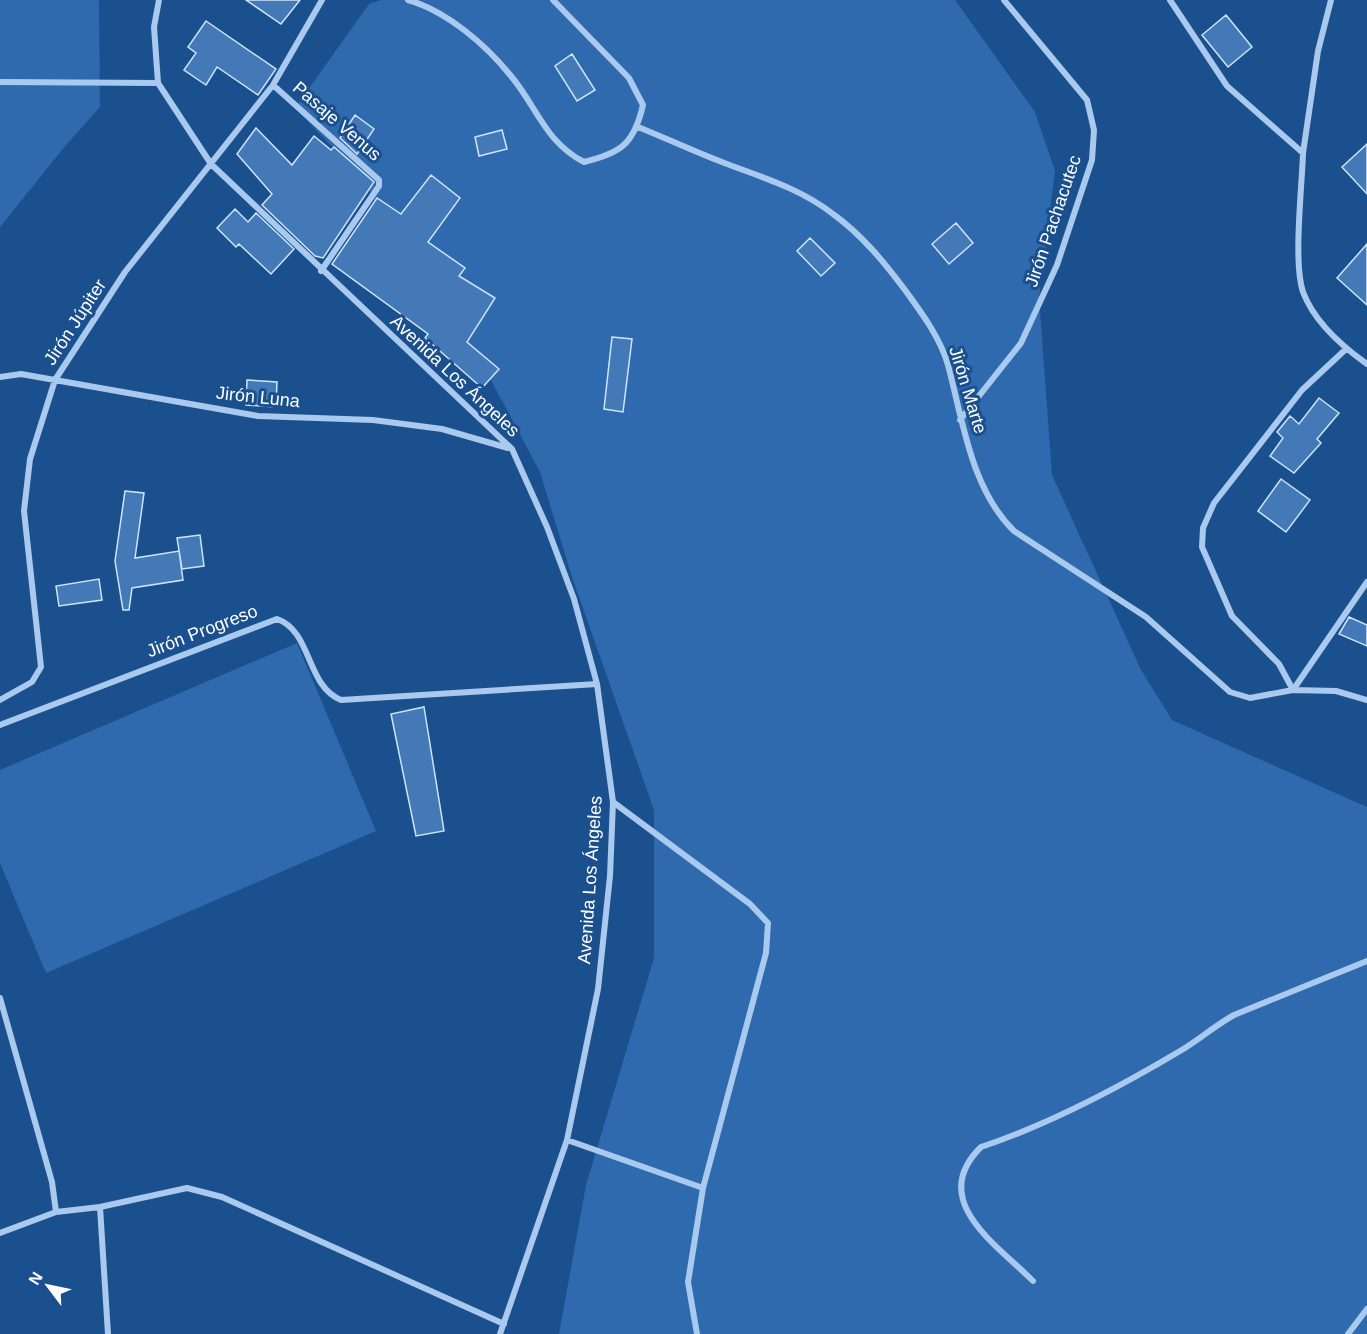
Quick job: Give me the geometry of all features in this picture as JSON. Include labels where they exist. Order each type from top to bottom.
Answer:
[{"type":"street","name":"Avenida Los Ángeles","points":[[159,0],[154,27],[158,84],[211,164],[512,449],[547,527],[574,600],[597,684],[614,802],[610,876],[598,989],[567,1140],[500,1334]]},
{"type":"street","name":"Jirón Júpiter","points":[[0,700],[32,682],[41,667],[24,511],[30,459],[55,380],[126,272],[273,85],[322,0]]},
{"type":"street","points":[[408,0],[456,25],[485,50],[512,76],[531,108],[567,153],[584,162],[607,156],[627,145],[638,127],[643,105],[629,78],[553,0]]},
{"type":"street","name":"Jirón Pachacutec","points":[[960,420],[1021,343],[1057,265],[1092,160],[1094,130],[1087,100],[1004,0]]},
{"type":"street","points":[[1170,0],[1227,86],[1303,153]]},
{"type":"street","points":[[1331,0],[1318,51],[1303,153],[1300,268],[1303,291],[1312,309],[1346,349],[1367,364]]},
{"type":"street","points":[[0,82],[158,84]]},
{"type":"street","name":"Pasaje Venus","points":[[273,85],[379,180],[379,186],[321,270]]},
{"type":"street","name":"Jirón Marte","points":[[638,127],[726,163],[779,181],[833,214],[879,255],[930,327],[947,362],[960,420],[989,499],[999,517],[1014,531],[1146,617],[1230,692],[1250,698],[1293,690],[1336,691],[1367,700]]},
{"type":"street","points":[[1346,349],[1302,390],[1214,503],[1203,528],[1202,547],[1220,593],[1232,616],[1279,664],[1293,690],[1367,582]]},
{"type":"street","name":"Jirón Luna","points":[[0,376],[21,374],[258,416],[373,420],[442,429],[512,449]]},
{"type":"street","name":"Jirón Progreso","points":[[0,725],[277,619],[291,625],[326,691],[340,699],[597,684]]},
{"type":"street","points":[[614,802],[750,904],[768,923],[766,953],[703,1188],[688,1282],[697,1334]]},
{"type":"street","points":[[1033,1281],[978,1226],[966,1210],[960,1196],[962,1178],[969,1159],[981,1147],[1125,1084],[1196,1042],[1214,1026],[1234,1015],[1367,961]]},
{"type":"street","points":[[0,998],[52,1182],[56,1212]]},
{"type":"street","points":[[567,1140],[703,1188]]},
{"type":"street","points":[[0,1233],[56,1212],[100,1207],[188,1188],[222,1197],[504,1324]]},
{"type":"street","points":[[100,1207],[108,1334]]},
{"type":"street","points":[[1348,1334],[1367,1309]]},
{"type":"shaded area","points":[[0,0],[99,0],[100,107],[0,227]]},
{"type":"shaded area","points":[[381,0],[955,0],[1035,112],[1055,171],[1039,297],[1052,475],[1141,670],[1172,720],[1367,807],[1367,1334],[559,1334],[586,1185],[654,958],[654,810],[572,577],[540,472],[492,382],[437,310],[363,179],[295,108],[369,4]]},
{"type":"shaded area","points":[[297,643],[376,831],[46,973],[0,863],[0,770]]},
{"type":"building","points":[[246,0],[300,0],[281,24]]},
{"type":"building","points":[[1226,15],[1252,47],[1228,67],[1202,35]]},
{"type":"building","points":[[206,21],[276,69],[258,95],[217,67],[206,85],[184,70],[196,53],[188,47]]},
{"type":"building","points":[[572,54],[595,90],[577,101],[555,66]]},
{"type":"building","points":[[355,115],[374,129],[357,154],[340,138]]},
{"type":"building","points":[[256,128],[292,165],[314,136],[331,150],[334,147],[374,182],[323,258],[315,256],[262,205],[272,194],[237,154]]},
{"type":"building","points":[[502,130],[507,149],[479,156],[475,137]]},
{"type":"building","points":[[1367,144],[1367,194],[1342,167]]},
{"type":"building","points":[[431,175],[460,198],[428,242],[465,268],[459,276],[495,298],[467,342],[499,369],[482,388],[425,338],[428,334],[332,264],[377,198],[401,214]]},
{"type":"building","points":[[235,209],[248,222],[256,213],[294,249],[271,274],[239,244],[236,247],[217,228]]},
{"type":"building","points":[[956,223],[973,243],[949,264],[932,244]]},
{"type":"building","points":[[810,238],[835,263],[821,276],[797,251]]},
{"type":"building","points":[[1367,244],[1367,305],[1337,278]]},
{"type":"building","points":[[612,337],[632,339],[623,412],[604,409]]},
{"type":"building","points":[[247,380],[277,382],[276,407],[246,405]]},
{"type":"building","points":[[1319,398],[1339,413],[1317,439],[1321,443],[1294,473],[1270,456],[1283,438],[1277,432],[1290,416],[1299,424]]},
{"type":"building","points":[[1281,479],[1310,500],[1286,532],[1258,511]]},
{"type":"building","points":[[125,491],[144,493],[135,558],[179,551],[183,580],[132,588],[129,610],[123,610],[115,561]]},
{"type":"building","points":[[200,535],[204,566],[182,569],[177,538]]},
{"type":"building","points":[[99,579],[102,600],[59,606],[56,586]]},
{"type":"building","points":[[1349,617],[1367,625],[1367,646],[1339,634]]},
{"type":"building","points":[[424,707],[444,831],[416,836],[391,714]]}]
